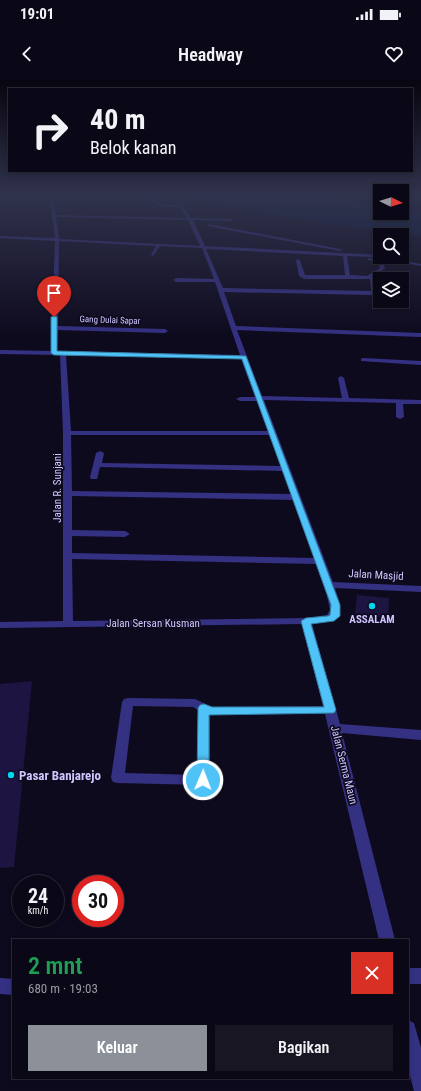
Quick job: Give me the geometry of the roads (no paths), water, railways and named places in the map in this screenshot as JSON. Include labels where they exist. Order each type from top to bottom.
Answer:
[{"type":"street","points":[[54,353],[57,241]]},
{"type":"street","points":[[81,241],[371,256],[421,265]]},
{"type":"street","points":[[201,241],[222,290],[244,357],[336,605],[335,616],[330,619],[306,621]]},
{"type":"street","points":[[294,241],[358,254],[355,255]]},
{"type":"street","points":[[153,255],[159,245]]},
{"type":"street","points":[[347,255],[348,274],[352,277]]},
{"type":"street","points":[[347,255],[380,261],[383,268],[368,278]]},
{"type":"street","points":[[409,258],[421,259]]},
{"type":"street","points":[[298,260],[302,276],[304,277],[352,277],[368,278],[373,280]]},
{"type":"street","points":[[176,280],[218,281]]},
{"type":"street","points":[[222,290],[373,293]]},
{"type":"street","name":"Gang Dulai Sapar","points":[[54,328],[165,331]]},
{"type":"street","points":[[235,328],[421,335]]},
{"type":"street","points":[[0,352],[244,357]]},
{"type":"street","name":"Jalan R. Sunjani","points":[[63,353],[68,433],[68,624]]},
{"type":"street","points":[[363,360],[421,364]]},
{"type":"street","points":[[341,378],[346,400]]},
{"type":"street","points":[[240,399],[421,402]]},
{"type":"street","points":[[399,402],[400,417]]},
{"type":"street","points":[[68,433],[273,434]]},
{"type":"street","points":[[94,476],[100,453]]},
{"type":"street","points":[[97,465],[286,469]]},
{"type":"street","points":[[68,493],[297,497]]},
{"type":"street","points":[[67,533],[125,534]]},
{"type":"street","points":[[67,556],[320,561]]},
{"type":"street","name":"Jalan Masjid","points":[[329,585],[421,589]]},
{"type":"street","name":"Jalan Sersan Kusman","points":[[0,625],[306,621]]},
{"type":"street","name":"Jalan Serma Maun","points":[[306,621],[335,728],[387,939]]},
{"type":"street","points":[[204,708],[203,780],[118,778],[128,702],[195,703],[210,711],[330,710]]},
{"type":"street","points":[[335,728],[421,735]]},
{"type":"street","points":[[409,976],[421,976]]},
{"type":"street","points":[[0,986],[12,987]]},
{"type":"street","points":[[409,1033],[421,1086]]},
{"type":"place","name":"ASSALAM","points":[[372,606]]},
{"type":"place","name":"Pasar Banjarejo","points":[[11,775]]}]
